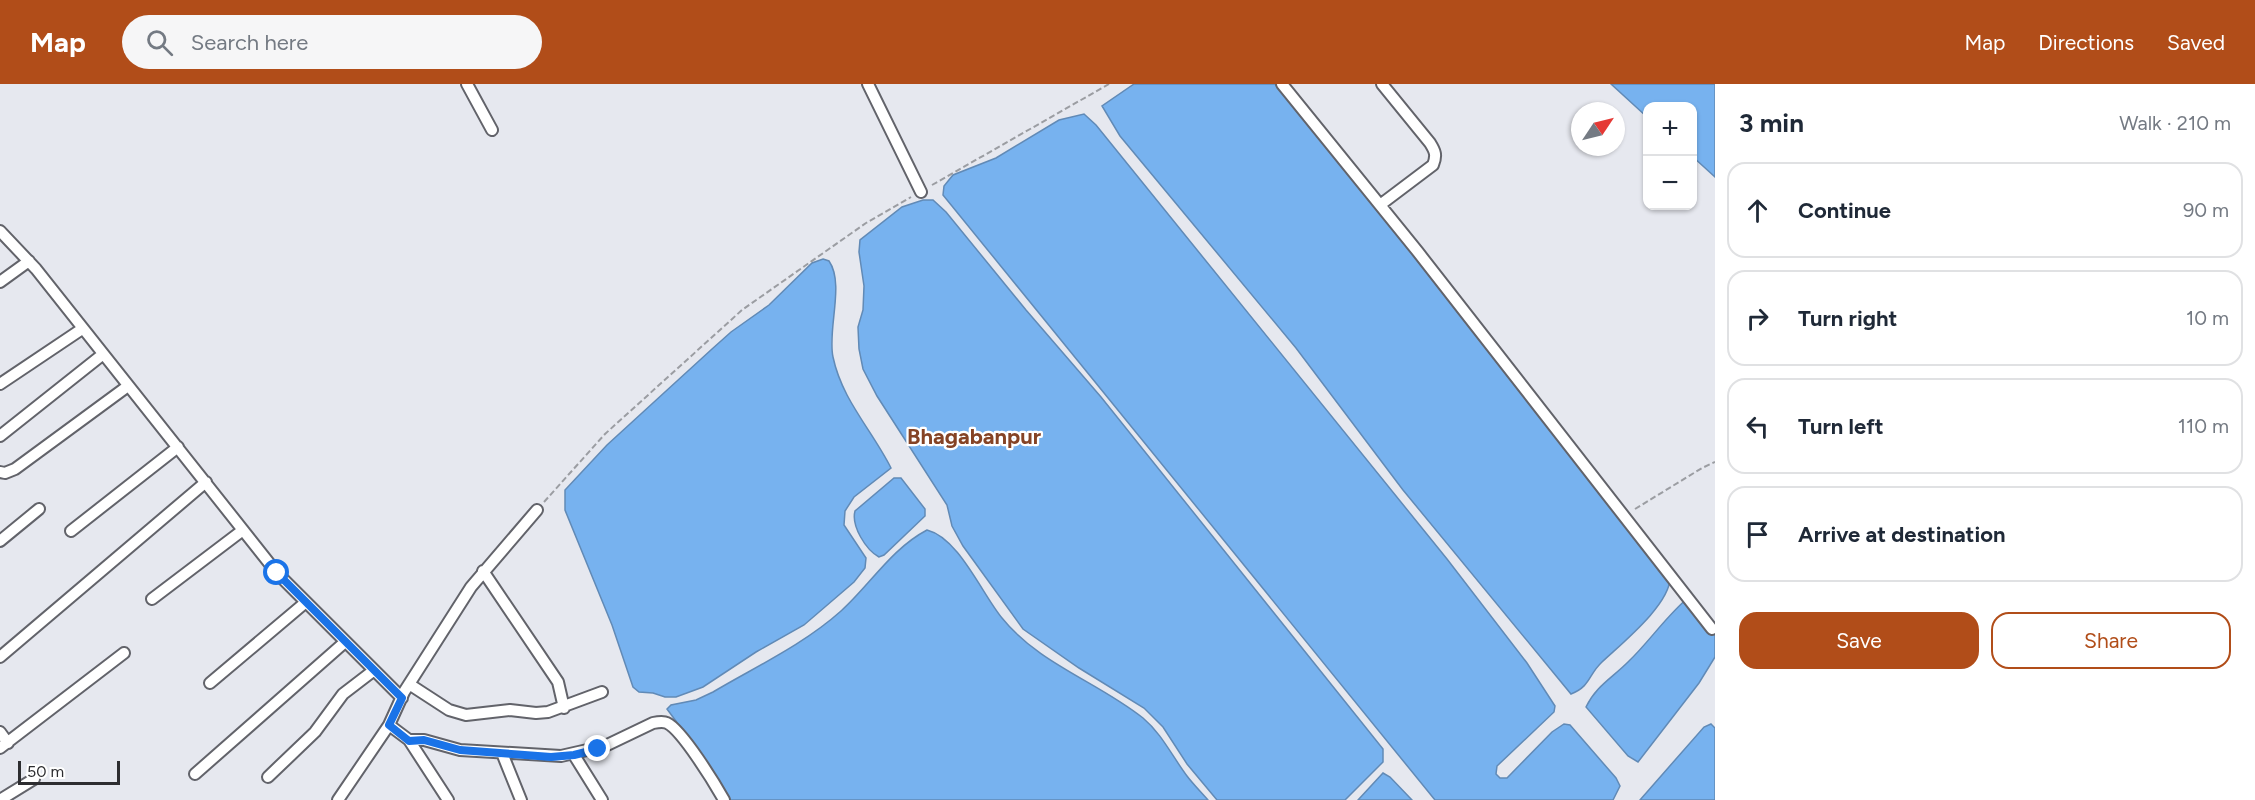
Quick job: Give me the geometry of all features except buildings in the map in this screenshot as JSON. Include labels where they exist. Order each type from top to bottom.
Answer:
[{"type":"street","points":[[467,84],[492,130]]},
{"type":"street","points":[[868,84],[921,192]]},
{"type":"street","points":[[1282,84],[1380,205],[1712,629]]},
{"type":"street","points":[[1380,205],[1433,165],[1436,158],[1430,143],[1382,84]]},
{"type":"street","points":[[0,231],[28,261],[277,573],[402,698]]},
{"type":"street","points":[[0,282],[28,261]]},
{"type":"street","points":[[0,384],[82,329]]},
{"type":"street","points":[[0,436],[102,355]]},
{"type":"street","points":[[0,472],[5,473],[15,469],[128,386]]},
{"type":"street","points":[[71,531],[178,447]]},
{"type":"street","points":[[0,657],[206,482]]},
{"type":"street","points":[[0,541],[39,508]]},
{"type":"street","points":[[338,800],[389,725],[409,684],[483,571],[537,510]]},
{"type":"street","points":[[152,599],[243,530]]},
{"type":"street","points":[[483,571],[558,682],[564,708]]},
{"type":"street","points":[[210,683],[306,602]]},
{"type":"street","points":[[195,774],[345,642]]},
{"type":"street","points":[[0,732],[4,746],[124,653]]},
{"type":"street","points":[[268,777],[315,732],[343,694],[373,671]]},
{"type":"street","points":[[409,684],[458,714],[510,710],[536,713],[564,708],[602,692]]},
{"type":"street","points":[[409,741],[424,740],[460,750],[551,757],[574,755],[604,746],[662,721],[669,723],[694,753],[724,800]]},
{"type":"street","points":[[389,725],[409,741],[448,800]]},
{"type":"street","points":[[502,753],[520,800]]},
{"type":"street","points":[[574,755],[602,800]]},
{"type":"street","points":[[0,800],[34,779]]},
{"type":"path","points":[[537,510],[604,434],[742,310],[866,224],[1109,84]]},
{"type":"path","points":[[1624,516],[1715,462]]},
{"type":"water","points":[[1134,84],[1275,84],[1396,229],[1670,577],[1668,588],[1654,611],[1597,667],[1586,684],[1577,691],[1571,694],[1403,490],[1296,348],[1120,136],[1102,106]]},
{"type":"water","points":[[1611,84],[1715,84],[1715,177],[1697,161],[1697,102],[1643,102],[1643,113]]},
{"type":"water","points":[[1084,114],[1096,125],[1447,559],[1527,663],[1555,706],[1554,712],[1497,766],[1496,774],[1500,778],[1507,778],[1552,732],[1564,724],[1570,725],[1616,778],[1620,786],[1613,800],[1435,800],[943,195],[944,186],[953,175],[996,158],[1059,120]]},
{"type":"water","points":[[923,200],[933,200],[946,212],[1101,397],[1383,749],[1383,762],[1345,800],[1217,800],[1187,764],[1163,727],[1144,708],[1079,668],[1023,629],[963,546],[952,526],[947,505],[877,396],[863,369],[859,349],[858,327],[863,310],[864,286],[859,252],[860,240],[902,207]]},
{"type":"water","points":[[823,259],[829,261],[836,282],[832,346],[837,373],[850,401],[891,468],[854,497],[845,511],[844,525],[866,558],[865,568],[854,582],[804,625],[756,652],[703,687],[676,697],[639,692],[633,687],[612,625],[565,510],[565,490],[607,445],[712,349],[731,332],[769,305],[812,263]]},
{"type":"water","points":[[894,478],[901,478],[925,509],[925,516],[884,555],[879,557],[869,549],[857,530],[855,511]]},
{"type":"water","points":[[927,530],[939,535],[960,555],[994,608],[1033,648],[1126,705],[1150,724],[1187,776],[1208,800],[728,800],[690,740],[667,709],[671,705],[696,700],[713,692],[811,634],[852,601],[902,547]]},
{"type":"water","points":[[1690,596],[1715,627],[1715,657],[1699,683],[1638,762],[1628,756],[1586,707],[1599,688],[1636,654]]},
{"type":"water","points":[[1711,724],[1715,728],[1715,800],[1640,800],[1704,727]]},
{"type":"water","points":[[1383,773],[1390,777],[1412,800],[1358,800]]},
{"type":"district","name":"Bhagabanpur","points":[[974,436]]},
{"type":"route","points":[[277,573],[402,698],[389,725],[409,741],[424,740],[460,750],[551,757],[574,755],[598,749]]}]
